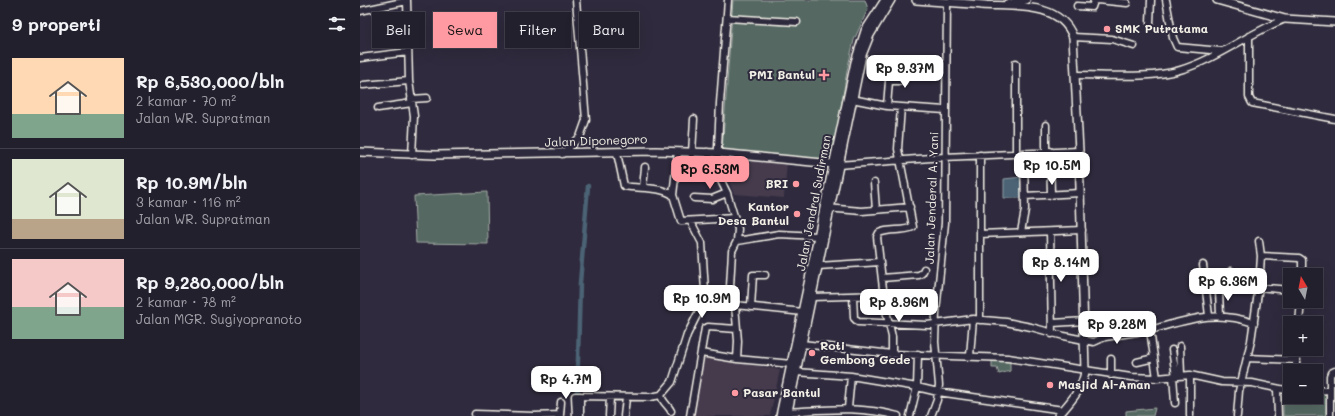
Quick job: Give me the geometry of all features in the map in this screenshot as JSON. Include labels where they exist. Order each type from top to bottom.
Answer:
[{"type":"main road","name":"Jalan Jendral Sudirman","points":[[784,414],[802,344],[804,316],[812,297],[827,208],[859,46],[865,32],[885,0]]},
{"type":"main road","name":"Jalan Jendral Sudirman","points":[[836,164],[864,46],[891,0]]},
{"type":"main road","points":[[916,0],[1045,11],[1055,14],[1064,21],[1069,26],[1073,37],[1079,151],[1086,371],[1080,389],[1058,416]]},
{"type":"main road","points":[[981,5],[1005,4],[1026,0]]},
{"type":"main road","points":[[1217,0],[1285,19],[1335,22]]},
{"type":"main road","name":"Jalan Diponegoro","points":[[360,152],[412,155],[562,154],[647,150],[707,152],[836,164]]},
{"type":"main road","name":"Jalan Jendral Sudirman","points":[[784,414],[792,364],[804,316],[818,236],[827,208]]},
{"type":"street","points":[[360,10],[407,0],[409,81],[414,116],[412,155]]},
{"type":"street","points":[[562,154],[580,137],[586,120],[576,0]]},
{"type":"street","points":[[717,171],[728,0]]},
{"type":"street","points":[[1077,6],[1090,7],[1093,6],[1094,1],[1097,0],[1127,3]]},
{"type":"street","points":[[1150,23],[1151,0]]},
{"type":"street","points":[[1166,0],[1173,38],[1177,46],[1222,51]]},
{"type":"street","name":"Jalan Jenderal A. Yani","points":[[931,416],[938,392],[936,323],[945,224],[944,157],[947,3]]},
{"type":"street","points":[[727,18],[797,22]]},
{"type":"street","points":[[1076,75],[1171,73],[1192,66],[1265,27],[1285,19]]},
{"type":"street","points":[[1249,36],[1249,97],[1252,104],[1335,119]]},
{"type":"street","points":[[1073,37],[1112,39],[1134,46]]},
{"type":"street","points":[[360,58],[408,52]]},
{"type":"street","points":[[1016,63],[1016,153]]},
{"type":"street","points":[[887,106],[889,81],[902,81],[904,67]]},
{"type":"street","points":[[364,85],[409,81]]},
{"type":"street","points":[[378,108],[427,98]]},
{"type":"street","points":[[852,99],[887,106],[945,110]]},
{"type":"street","points":[[892,354],[892,336],[884,297],[878,235],[885,230],[908,230],[913,228],[898,145],[901,107]]},
{"type":"street","points":[[691,170],[694,119]]},
{"type":"street","points":[[1046,125],[1051,195]]},
{"type":"street","points":[[836,164],[900,162],[944,157],[1048,151],[1079,151]]},
{"type":"street","points":[[617,152],[622,184],[628,187],[665,191],[672,195]]},
{"type":"street","points":[[678,152],[672,195],[680,220],[691,222],[735,218]]},
{"type":"street","points":[[707,152],[727,193],[738,232],[737,241],[732,251],[730,287],[735,305],[737,359]]},
{"type":"street","points":[[1021,232],[1025,214],[1024,153]]},
{"type":"street","points":[[980,155],[980,320]]},
{"type":"street","points":[[643,188],[645,166]]},
{"type":"street","points":[[874,183],[876,210]]},
{"type":"street","points":[[694,198],[712,198],[727,193]]},
{"type":"street","points":[[1025,196],[1080,193]]},
{"type":"street","points":[[827,208],[862,211],[910,207]]},
{"type":"street","points":[[578,414],[578,396],[626,398],[661,395],[672,382],[687,335],[701,307],[705,291],[702,243],[691,222]]},
{"type":"street","points":[[980,234],[1082,230]]},
{"type":"street","points":[[1050,232],[1052,334]]},
{"type":"street","points":[[737,241],[779,234],[818,236]]},
{"type":"street","points":[[1238,416],[1239,391],[1243,383],[1248,358],[1259,286],[1261,256],[1259,241]]},
{"type":"street","points":[[1261,256],[1299,258],[1302,260],[1302,268]]},
{"type":"street","points":[[818,266],[880,262]]},
{"type":"street","points":[[1203,265],[1209,316]]},
{"type":"street","points":[[882,278],[919,275],[924,269]]},
{"type":"street","points":[[1231,271],[1231,281],[1233,284],[1283,289]]},
{"type":"street","points":[[751,307],[753,274],[765,275]]},
{"type":"street","points":[[1219,290],[1220,315]]},
{"type":"street","points":[[853,296],[855,321],[927,325],[973,319],[1020,324],[1052,334],[1094,342],[1105,337],[1150,330],[1209,316],[1220,315],[1254,323]]},
{"type":"street","points":[[812,297],[905,296]]},
{"type":"street","points":[[735,305],[804,316]]},
{"type":"street","points":[[970,356],[973,319]]},
{"type":"street","points":[[1052,323],[1085,321]]},
{"type":"street","points":[[690,416],[706,327],[737,329]]},
{"type":"street","points":[[1150,330],[1157,378]]},
{"type":"street","points":[[802,344],[892,354],[1008,358],[1111,375],[1157,378],[1190,375],[1222,382],[1243,383],[1283,390]]},
{"type":"street","points":[[1175,403],[1180,346]]},
{"type":"street","points":[[1172,350],[1177,376]]},
{"type":"street","points":[[702,353],[737,359],[792,364]]},
{"type":"street","points":[[910,416],[917,386],[918,354]]},
{"type":"street","points":[[1297,356],[1297,364]]},
{"type":"street","points":[[1137,362],[1154,358]]},
{"type":"street","points":[[1248,358],[1297,360]]},
{"type":"street","points":[[1111,359],[1111,375]]},
{"type":"street","points":[[1332,412],[1330,376],[1331,373],[1335,371]]},
{"type":"street","points":[[796,372],[851,376],[917,386],[938,392],[1063,410]]},
{"type":"street","points":[[1190,375],[1190,416]]},
{"type":"street","points":[[848,408],[851,376]]},
{"type":"street","points":[[1277,389],[1278,416]]},
{"type":"street","points":[[1323,390],[1330,390]]},
{"type":"street","points":[[661,395],[663,402],[671,411]]},
{"type":"street","points":[[609,416],[610,397]]},
{"type":"street","points":[[624,416],[626,398]]},
{"type":"street","points":[[475,414],[534,416],[560,415],[561,402]]},
{"type":"street","points":[[784,414],[830,408],[848,408],[898,416]]},
{"type":"street","points":[[829,416],[830,408]]},
{"type":"shaded area","points":[[727,158],[787,163],[784,198],[734,194],[724,170],[723,163]]},
{"type":"shaded area","name":"Pasar Bantul","points":[[702,355],[780,370],[770,416],[691,416]]},
{"type":"green space","points":[[733,0],[865,0],[868,9],[854,40],[847,71],[832,162],[722,152]]},
{"type":"green space","points":[[487,192],[488,244],[416,243],[414,196]]},
{"type":"green space","points":[[992,359],[1010,359],[1010,371],[999,374],[997,368],[992,368]]},
{"type":"green space","points":[[1323,394],[1330,394],[1330,416],[1283,416],[1283,404],[1323,404]]},
{"type":"green space","points":[[1155,408],[1153,416],[1126,416],[1126,411]]},
{"type":"water","points":[[1022,177],[1023,198],[1004,198],[1004,179]]},
{"type":"waterway","points":[[577,398],[580,283],[588,186]]},
{"type":"place","name":"SMK Putratama","points":[[1107,29]]},
{"type":"place","name":"PMI Bantul","points":[[824,75]]},
{"type":"place","name":"BRI","points":[[796,184]]},
{"type":"place","name":"Kantor Desa Bantul","points":[[797,214]]},
{"type":"place","name":"Roti Gembong Gede","points":[[812,353]]},
{"type":"place","name":"Masjid Al-Aman","points":[[1050,385]]},
{"type":"place","name":"Pasar Bantul","points":[[735,393]]}]
